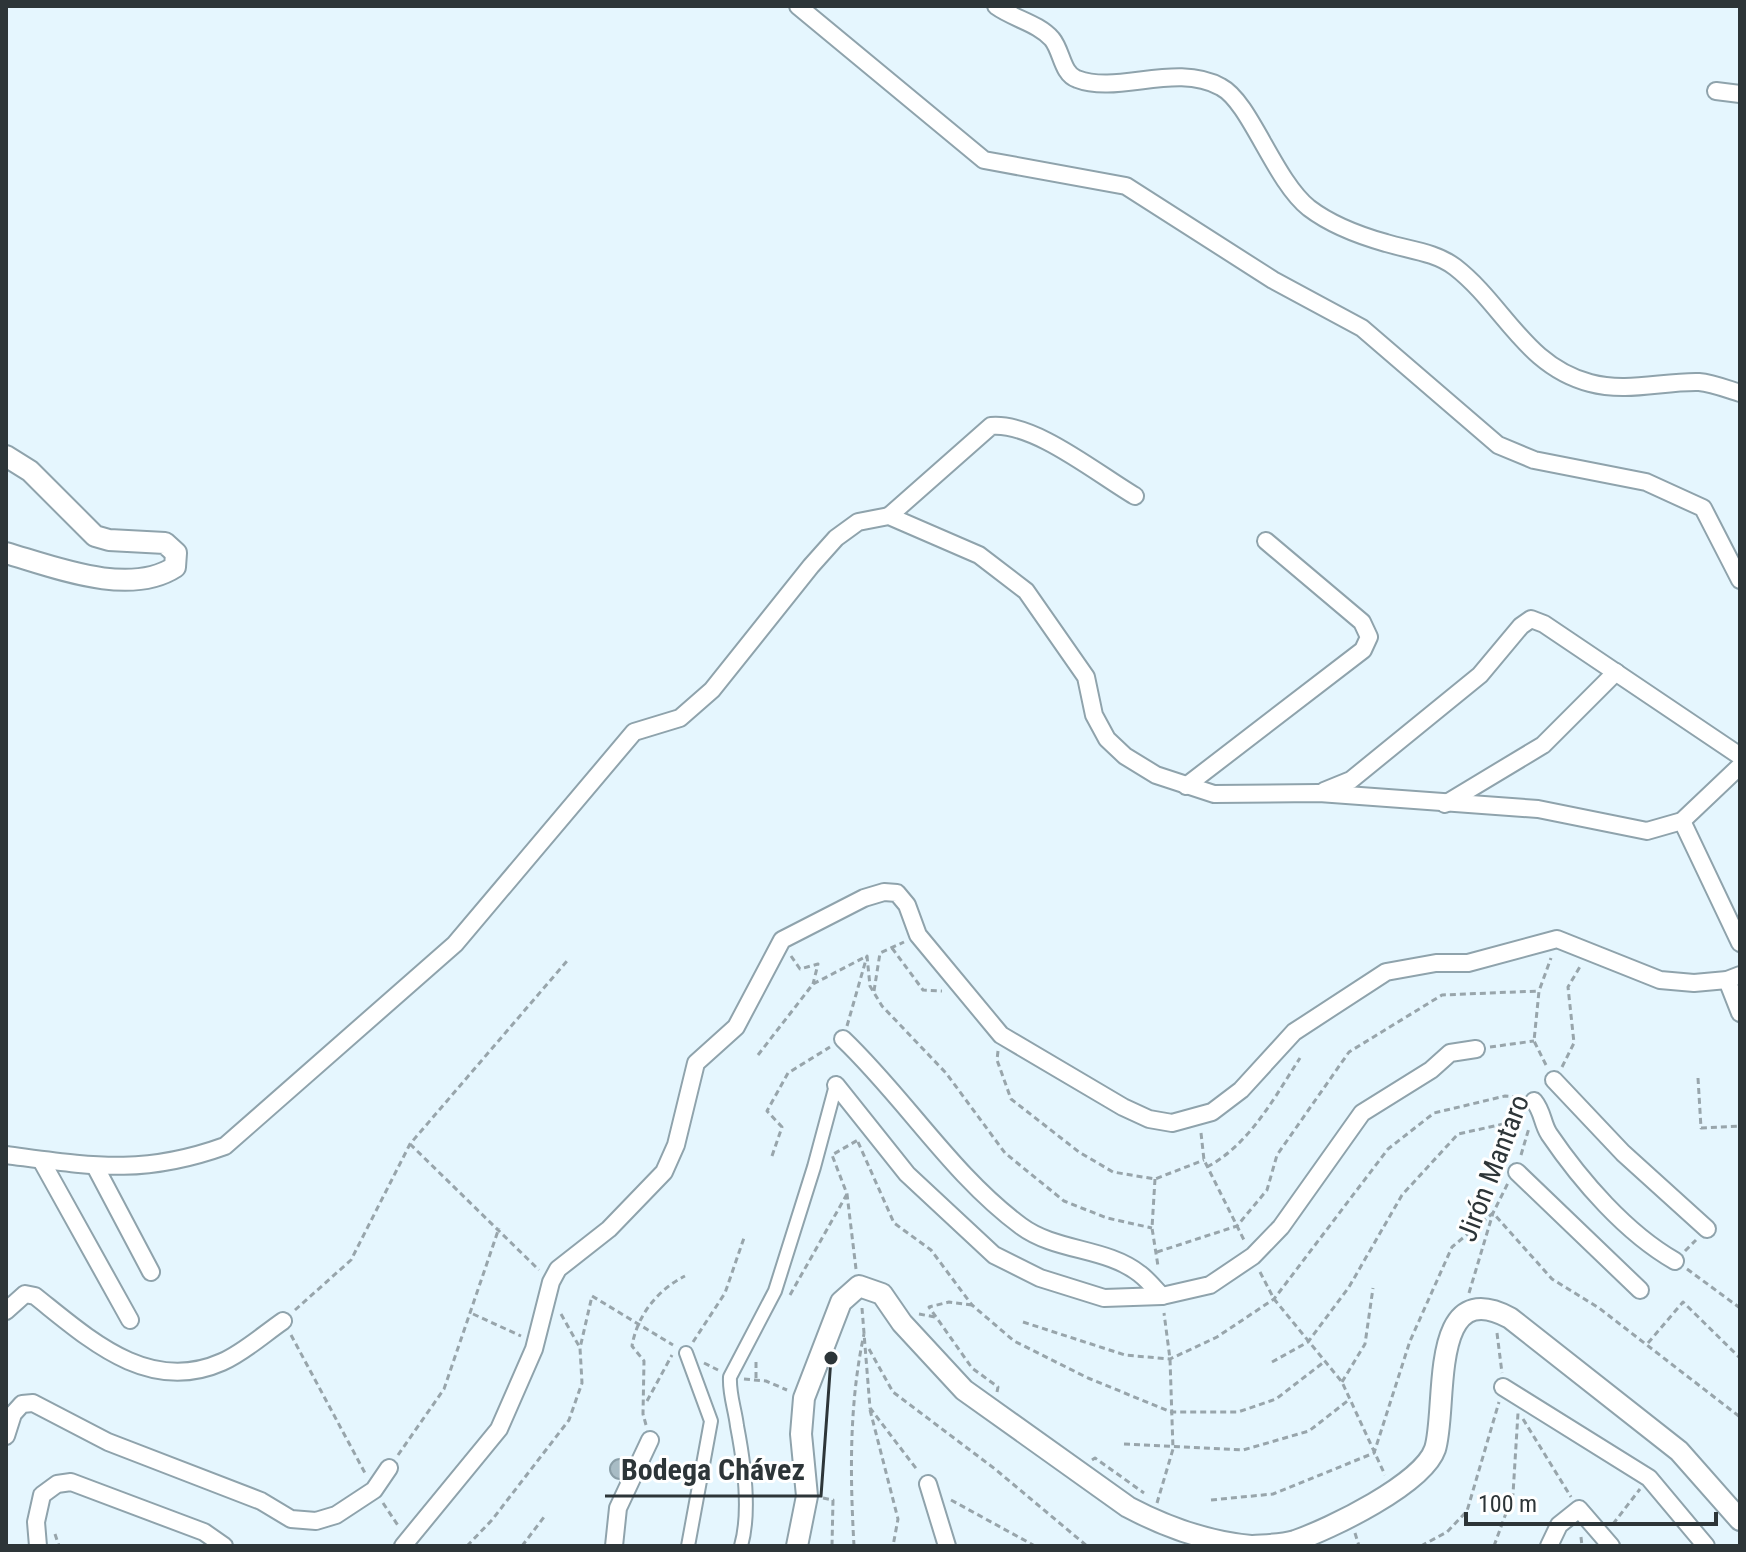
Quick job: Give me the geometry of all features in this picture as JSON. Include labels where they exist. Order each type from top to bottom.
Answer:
[{"type":"street","points":[[798,6],[984,160],[1126,186],[1273,280],[1362,328],[1498,445],[1534,460],[1646,482],[1703,508],[1740,580]]},
{"type":"street","points":[[996,6],[1043,30],[1055,42],[1068,72],[1076,79],[1123,82],[1156,76],[1221,86],[1237,100],[1287,186],[1310,208],[1371,237],[1438,258],[1454,267],[1530,351],[1553,368],[1591,383],[1629,388],[1701,382],[1740,393]]},
{"type":"street","points":[[1716,91],[1740,94]]},
{"type":"street","points":[[6,1155],[96,1168],[141,1167],[189,1159],[225,1146],[455,944],[634,732],[680,718],[712,690],[836,538],[858,522],[889,516],[991,426],[1008,424],[1050,441],[1135,496]]},
{"type":"street","points":[[6,456],[30,471],[95,536],[109,540],[165,543],[176,553],[175,567],[159,578],[92,578],[6,553]]},
{"type":"street","points":[[889,516],[979,555],[1026,591],[1086,677],[1094,715],[1107,739],[1125,756],[1156,775],[1186,786],[1214,794],[1319,793],[1538,809],[1647,831],[1682,821],[1740,766]]},
{"type":"street","points":[[1186,786],[1363,650],[1369,637],[1362,622],[1266,541]]},
{"type":"street","points":[[1319,793],[1351,780],[1480,675],[1521,626],[1531,619],[1544,624],[1740,756]]},
{"type":"street","points":[[1445,804],[1543,745],[1616,672]]},
{"type":"street","points":[[1682,821],[1740,943]]},
{"type":"street","points":[[406,1543],[499,1429],[535,1342],[551,1282],[558,1269],[609,1229],[664,1172],[676,1145],[696,1063],[736,1027],[781,942],[864,898],[884,892],[897,893],[907,905],[918,935],[1001,1035],[1123,1107],[1149,1119],[1172,1123],[1199,1117],[1241,1090],[1294,1032],[1386,972],[1436,963],[1468,963],[1557,939],[1660,980],[1734,978],[1740,1013]]},
{"type":"street","points":[[843,1039],[876,1070],[973,1184],[1022,1228],[1051,1243],[1110,1259],[1139,1273],[1162,1296]]},
{"type":"street","points":[[836,1085],[907,1174],[994,1255],[1040,1278],[1104,1298],[1162,1296],[1210,1285],[1253,1256],[1281,1227],[1362,1113],[1431,1070],[1450,1053],[1476,1049]]},
{"type":"street","points":[[1554,1080],[1623,1153],[1707,1229]]},
{"type":"street","points":[[741,1546],[745,1531],[741,1448],[729,1389],[730,1377],[775,1291],[836,1085]]},
{"type":"street","points":[[1533,1109],[1544,1113],[1547,1131],[1607,1204],[1647,1245],[1675,1261]]},
{"type":"street","points":[[41,1160],[130,1320]]},
{"type":"street","points":[[96,1168],[151,1272]]},
{"type":"street","points":[[1517,1172],[1640,1290]]},
{"type":"street","points":[[797,1546],[807,1496],[801,1434],[804,1398],[841,1302],[859,1286],[882,1294],[940,1368],[997,1417],[1153,1520],[1202,1537],[1252,1546],[1294,1541],[1393,1493],[1414,1479],[1435,1449],[1440,1384],[1452,1330],[1461,1316],[1473,1309],[1494,1309],[1510,1318],[1679,1451],[1740,1520]]},
{"type":"street","points":[[6,1311],[25,1294],[35,1296],[102,1349],[158,1371],[190,1370],[222,1362],[283,1321]]},
{"type":"street","points":[[681,1350],[711,1421],[688,1546]]},
{"type":"street","points":[[1503,1387],[1649,1478],[1706,1546]]},
{"type":"street","points":[[6,1436],[13,1414],[22,1404],[33,1403],[108,1442],[261,1501],[291,1519],[316,1521],[336,1515],[374,1490],[389,1468]]},
{"type":"street","points":[[614,1546],[618,1508],[650,1440]]},
{"type":"street","points":[[38,1546],[36,1522],[42,1495],[57,1484],[71,1482],[204,1532],[224,1546]]},
{"type":"street","points":[[928,1484],[947,1546]]},
{"type":"street","points":[[1549,1546],[1559,1525],[1579,1509],[1611,1546]]},
{"type":"path","points":[[874,992],[880,953],[918,935]]},
{"type":"path","points":[[1554,1080],[1534,1041],[1539,991],[1557,939]]},
{"type":"path","points":[[758,1055],[813,984],[818,964],[800,969],[781,942]]},
{"type":"path","points":[[892,948],[923,990],[965,992]]},
{"type":"path","name":"Jirón Mantaro","points":[[1554,1080],[1574,1043],[1568,987],[1590,953]]},
{"type":"path","points":[[813,984],[867,956]]},
{"type":"path","points":[[867,956],[874,992],[882,1006],[946,1073],[1005,1153],[1064,1201],[1107,1218],[1152,1228]]},
{"type":"path","points":[[772,1156],[782,1127],[767,1111],[788,1073],[843,1039],[867,956]]},
{"type":"path","points":[[406,1543],[283,1321],[351,1260],[410,1144],[567,961]]},
{"type":"path","points":[[1157,1252],[1237,1226],[1267,1190],[1277,1155],[1349,1052],[1442,995],[1539,991]]},
{"type":"path","points":[[1001,1035],[997,1060],[1011,1099],[1079,1152],[1113,1172],[1155,1179],[1204,1160]]},
{"type":"path","points":[[1476,1049],[1534,1041]]},
{"type":"path","points":[[1207,1167],[1228,1155],[1255,1125],[1300,1058]]},
{"type":"path","points":[[1698,1078],[1701,1128],[1740,1126]]},
{"type":"path","points":[[1272,1362],[1308,1342],[1349,1287],[1402,1195],[1458,1134],[1533,1109]]},
{"type":"path","name":"Jirón Mantaro","points":[[1461,1316],[1493,1213],[1517,1172],[1533,1109]]},
{"type":"path","points":[[1199,1117],[1204,1160],[1274,1299],[1342,1382],[1393,1493]]},
{"type":"path","points":[[853,1128],[894,1223],[931,1250],[972,1305],[1014,1341],[1171,1412],[1238,1412],[1264,1404],[1276,1399],[1324,1362]]},
{"type":"path","points":[[858,1142],[832,1155],[847,1194],[868,1346],[870,1408],[898,1519],[893,1546]]},
{"type":"path","points":[[410,1144],[551,1282],[551,1296],[580,1348]]},
{"type":"path","points":[[1155,1179],[1152,1228],[1158,1266]]},
{"type":"path","points":[[787,1301],[847,1194]]},
{"type":"path","points":[[1374,1453],[1410,1341],[1452,1247],[1493,1213],[1552,1279],[1648,1343],[1740,1417]]},
{"type":"path","points":[[389,1468],[444,1389],[499,1228]]},
{"type":"path","points":[[1707,1229],[1675,1261],[1740,1308]]},
{"type":"path","points":[[645,1404],[725,1293],[745,1235]]},
{"type":"path","points":[[650,1440],[643,1414],[644,1361],[632,1346],[636,1323],[669,1284],[685,1276]]},
{"type":"path","points":[[1342,1382],[1365,1344],[1373,1288]]},
{"type":"path","points":[[467,1546],[492,1520],[569,1420],[582,1383],[580,1348],[592,1296],[664,1340]]},
{"type":"path","points":[[1153,1520],[1173,1449],[1170,1359],[1162,1296]]},
{"type":"path","points":[[972,1305],[949,1302],[929,1307],[972,1368],[998,1387],[996,1397]]},
{"type":"path","points":[[1648,1343],[1683,1302],[1740,1358]]},
{"type":"path","points":[[1421,1546],[1447,1532],[1467,1511],[1503,1387],[1494,1309]]},
{"type":"path","points":[[472,1314],[535,1342]]},
{"type":"path","points":[[854,1546],[850,1467],[857,1367],[865,1331]]},
{"type":"path","points":[[868,1346],[893,1392],[995,1469],[1087,1546]]},
{"type":"path","points":[[756,1355],[756,1380]]},
{"type":"path","points":[[1124,1444],[1173,1449],[1243,1450],[1309,1431],[1350,1399]]},
{"type":"path","points":[[870,1408],[928,1484],[967,1511],[1035,1546]]},
{"type":"path","points":[[1494,1546],[1513,1494],[1518,1411],[1579,1509]]},
{"type":"path","points":[[1211,1500],[1273,1494],[1374,1453]]},
{"type":"path","points":[[807,1496],[833,1500],[832,1546]]},
{"type":"path","points":[[522,1546],[544,1517]]},
{"type":"building","points":[[620,1459],[627,1462],[630,1469],[627,1476],[620,1479],[613,1476],[610,1469],[613,1462]]},
{"type":"place","name":"Bodega Chávez","points":[[831,1358]]}]
